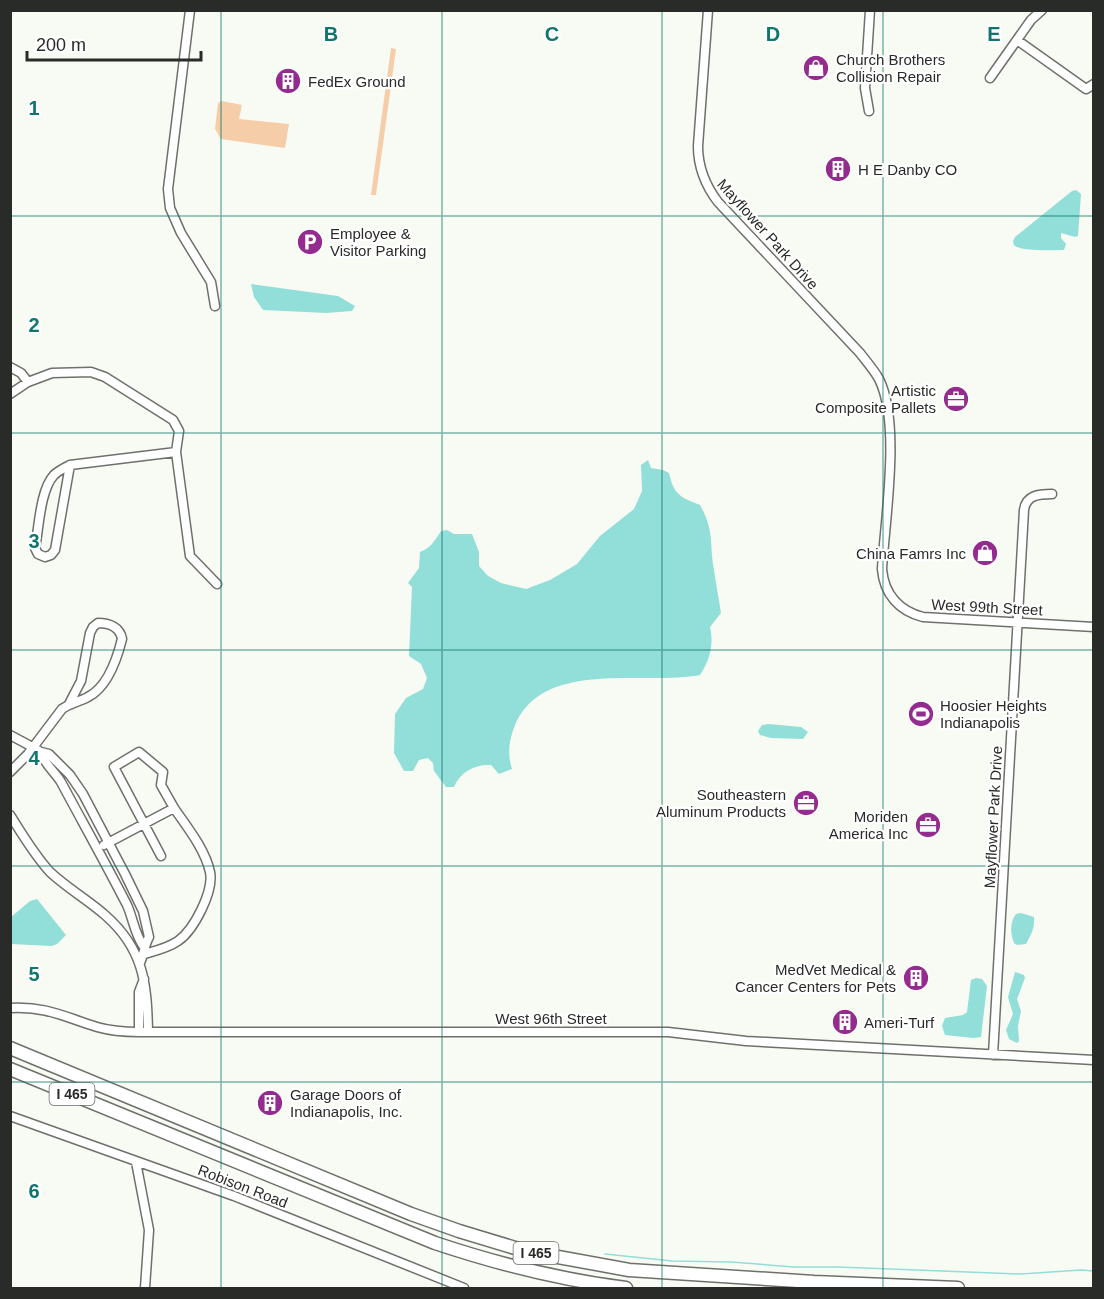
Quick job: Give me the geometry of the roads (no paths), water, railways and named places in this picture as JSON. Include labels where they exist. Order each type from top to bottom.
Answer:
[{"type":"highway","name":"I 465","points":[[10,1048],[411,1214],[459,1232],[525,1251],[588,1264],[651,1273],[958,1288]]},
{"type":"highway","name":"I 465","points":[[10,1069],[435,1243],[539,1274],[626,1288]]},
{"type":"street","points":[[190,10],[168,189],[170,208],[181,233],[211,282],[215,306]]},
{"type":"street","name":"Mayflower Park Drive","points":[[708,10],[698,146],[703,179],[718,202],[860,353],[879,379],[887,403],[890,449]]},
{"type":"street","points":[[869,111],[865,88],[870,10]]},
{"type":"street","points":[[990,78],[1031,20],[1042,10]]},
{"type":"street","points":[[1017,40],[1086,89],[1094,84]]},
{"type":"street","points":[[10,367],[21,373],[28,381]]},
{"type":"street","points":[[10,394],[28,381],[52,373],[91,372],[105,377],[172,420],[179,431],[176,452],[190,556],[217,584]]},
{"type":"street","name":"West 99th Street","points":[[890,449],[882,569],[884,583],[902,608],[923,617],[1094,627]]},
{"type":"street","points":[[70,465],[55,550],[51,555],[45,557],[38,554],[35,548],[46,487],[53,476],[70,465],[176,452]]},
{"type":"street","name":"Mayflower Park Drive","points":[[993,1055],[1024,506],[1035,495],[1052,494]]},
{"type":"street","points":[[12,768],[37,749],[59,712],[69,704],[92,696],[109,675],[122,639],[119,631],[111,625],[98,623],[91,630],[81,681],[69,704]]},
{"type":"street","points":[[10,735],[49,754],[70,775],[83,794],[143,910],[149,937],[142,955]]},
{"type":"street","points":[[37,749],[42,759],[58,777],[134,918],[142,955],[144,978],[140,992],[143,1032]]},
{"type":"street","points":[[142,955],[179,940],[193,926],[211,881],[210,870],[200,847],[161,785],[162,772],[140,752],[114,767],[161,856]]},
{"type":"street","points":[[96,850],[174,808]]},
{"type":"street","points":[[10,815],[13,827],[51,873],[106,916],[142,955]]},
{"type":"street","name":"West 96th Street","points":[[10,1008],[34,1007],[53,1011],[96,1027],[115,1031],[668,1032],[746,1041],[1094,1060]]},
{"type":"street","name":"Robison Road","points":[[10,1116],[243,1200],[464,1288]]},
{"type":"street","points":[[136,1162],[149,1230],[145,1288]]},
{"type":"water","points":[[1076,190],[1081,194],[1078,236],[1061,233],[1061,238],[1066,244],[1064,250],[1030,250],[1014,245],[1015,237]]},
{"type":"water","points":[[251,284],[338,296],[355,306],[352,311],[326,313],[263,310],[254,297]]},
{"type":"water","points":[[648,460],[651,468],[669,473],[673,486],[679,494],[700,505],[710,530],[721,613],[710,627],[712,640],[710,652],[700,675],[677,678],[597,679],[548,690],[529,704],[515,725],[509,747],[512,769],[499,774],[491,765],[474,768],[464,773],[454,787],[446,787],[428,758],[419,760],[413,771],[404,771],[394,753],[395,714],[406,698],[423,689],[427,678],[421,664],[409,656],[412,587],[408,583],[419,568],[420,552],[430,546],[441,531],[472,534],[479,552],[479,566],[488,576],[501,583],[526,589],[550,580],[577,564],[600,536],[634,509],[642,491],[641,465]]},
{"type":"water","points":[[762,725],[801,727],[808,732],[803,739],[771,738],[760,735],[758,731]]},
{"type":"water","points":[[37,899],[66,935],[52,946],[11,944],[11,917],[30,901]]},
{"type":"water","points":[[1021,913],[1034,917],[1034,925],[1026,944],[1017,945],[1014,943],[1011,932],[1012,924],[1016,914]]},
{"type":"water","points":[[1015,972],[1024,975],[1025,978],[1017,999],[1021,1011],[1017,1043],[1009,1039],[1006,1030],[1013,1014],[1008,997]]},
{"type":"water","points":[[982,979],[987,986],[981,1037],[945,1035],[942,1026],[945,1018],[963,1015],[967,1012],[971,980]]},
{"type":"waterway","points":[[605,1254],[672,1261],[731,1262],[794,1267],[1021,1274],[1094,1271]]},
{"type":"place","name":"Church Brothers Collision Repair","points":[[816,68]]},
{"type":"place","name":"FedEx Ground","points":[[288,81]]},
{"type":"place","name":"H E Danby CO","points":[[838,169]]},
{"type":"place","name":"Employee & Visitor Parking","points":[[310,242]]},
{"type":"place","name":"Artistic Composite Pallets","points":[[956,399]]},
{"type":"place","name":"China Famrs Inc","points":[[985,553]]},
{"type":"place","name":"Hoosier Heights Indianapolis","points":[[921,714]]},
{"type":"place","name":"Southeastern Aluminum Products","points":[[806,803]]},
{"type":"place","name":"Moriden America Inc","points":[[928,825]]},
{"type":"place","name":"MedVet Medical & Cancer Centers for Pets","points":[[916,978]]},
{"type":"place","name":"Ameri-Turf","points":[[845,1022]]},
{"type":"place","name":"Garage Doors of Indianapolis, Inc.","points":[[270,1103]]}]
